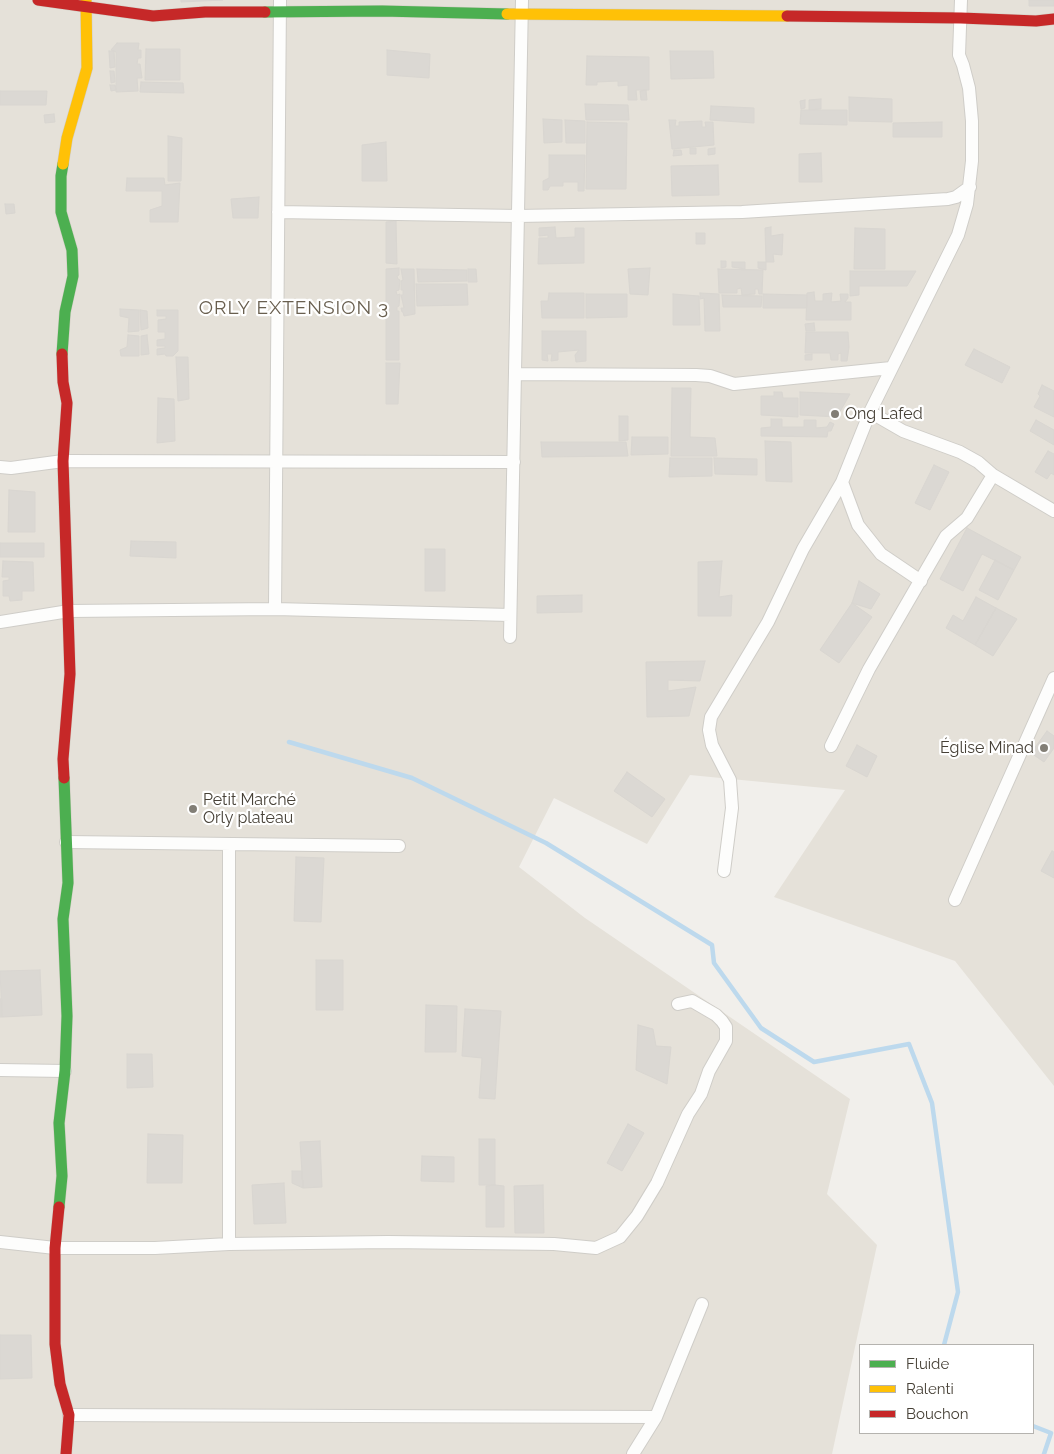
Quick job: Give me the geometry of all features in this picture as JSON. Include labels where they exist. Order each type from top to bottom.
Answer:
[{"type":"street","points":[[38,0],[86,3],[152,16],[279,6],[382,11],[522,14],[1054,20]]},
{"type":"street","points":[[510,637],[522,0]]},
{"type":"street","points":[[724,871],[732,808],[730,780],[712,745],[709,730],[711,717],[768,622],[803,549],[842,482],[870,412],[958,235],[970,187],[972,161],[972,121],[969,88],[959,55],[961,0]]},
{"type":"street","points":[[66,1454],[69,1415],[60,1384],[55,1344],[55,1248],[62,1176],[60,1123],[66,1016],[63,919],[68,883],[63,759],[70,674],[63,461],[67,402],[63,382],[62,344],[65,312],[73,273],[72,250],[61,212],[62,176],[67,138],[87,68],[86,3]]},
{"type":"street","points":[[275,609],[279,6]]},
{"type":"street","points":[[278,212],[518,216],[742,212],[938,200],[956,197],[970,187]]},
{"type":"street","points":[[516,374],[696,375],[710,376],[734,384],[891,368]]},
{"type":"street","points":[[870,412],[903,431],[960,452],[978,462],[993,475],[1054,511]]},
{"type":"street","points":[[0,467],[11,468],[63,461],[514,462]]},
{"type":"street","points":[[831,746],[869,669],[946,536],[968,518],[993,475]]},
{"type":"street","points":[[842,482],[858,525],[880,554],[921,581]]},
{"type":"street","points":[[0,622],[69,611],[275,609],[510,615]]},
{"type":"street","points":[[955,900],[1054,678]]},
{"type":"street","points":[[66,842],[399,846]]},
{"type":"street","points":[[229,844],[229,1244]]},
{"type":"street","points":[[0,1242],[55,1248],[155,1248],[229,1244],[388,1242],[554,1244],[596,1248],[620,1237],[637,1216],[657,1183],[688,1114],[696,1102],[726,1040],[726,1027],[716,1015],[692,1001],[678,1004]]},
{"type":"street","points":[[0,1070],[64,1071]]},
{"type":"street","points":[[633,1454],[656,1417],[702,1304]]},
{"type":"street","points":[[69,1415],[656,1417]]},
{"type":"shaded area","points":[[0,0],[1054,0],[1054,1086],[955,961],[774,897],[845,790],[690,775],[647,844],[554,798],[519,867],[585,918],[850,1099],[827,1194],[877,1245],[832,1454],[0,1454]]},
{"type":"building","points":[[181,0],[223,0],[181,2]]},
{"type":"building","points":[[1029,0],[1054,0],[1054,6],[1029,6]]},
{"type":"building","points":[[117,43],[139,43],[138,50],[141,50],[141,58],[138,58],[137,64],[140,64],[142,78],[137,78],[138,91],[116,92],[116,52],[111,50]]},
{"type":"building","points":[[146,49],[180,49],[180,80],[145,80]]},
{"type":"building","points":[[387,50],[430,54],[429,78],[387,75]]},
{"type":"building","points":[[109,51],[114,51],[115,67],[110,68]]},
{"type":"building","points":[[670,51],[713,51],[714,78],[671,79]]},
{"type":"building","points":[[587,56],[649,57],[649,90],[636,90],[637,100],[628,100],[628,85],[618,86],[618,81],[597,82],[597,85],[586,85]]},
{"type":"building","points":[[110,71],[114,71],[115,82],[111,83]]},
{"type":"building","points":[[141,82],[183,83],[184,93],[140,92]]},
{"type":"building","points":[[110,85],[115,85],[116,90],[111,91]]},
{"type":"building","points":[[646,90],[647,100],[641,100],[640,91]]},
{"type":"building","points":[[0,91],[47,91],[46,105],[0,105]]},
{"type":"building","points":[[849,97],[892,99],[892,122],[849,121]]},
{"type":"building","points":[[821,99],[821,109],[809,110],[809,100]]},
{"type":"building","points":[[805,100],[805,108],[801,109],[800,101]]},
{"type":"building","points":[[585,104],[628,105],[629,120],[586,120]]},
{"type":"building","points":[[711,106],[754,108],[754,123],[710,120]]},
{"type":"building","points":[[801,110],[847,110],[847,125],[800,124]]},
{"type":"building","points":[[54,114],[55,122],[45,123],[44,115]]},
{"type":"building","points":[[543,119],[562,120],[562,142],[544,143]]},
{"type":"building","points":[[565,120],[585,121],[585,143],[566,143]]},
{"type":"building","points":[[669,120],[676,120],[675,126],[679,126],[679,122],[702,121],[702,127],[706,127],[705,122],[713,122],[714,145],[672,149]]},
{"type":"building","points":[[587,122],[627,123],[626,189],[586,189]]},
{"type":"building","points":[[942,122],[942,137],[893,137],[893,123]]},
{"type":"building","points":[[168,136],[182,138],[181,181],[168,181]]},
{"type":"building","points":[[386,142],[387,181],[362,181],[362,145]]},
{"type":"building","points":[[690,148],[696,148],[696,154],[690,154]]},
{"type":"building","points":[[715,148],[715,154],[708,155],[708,149]]},
{"type":"building","points":[[674,150],[681,150],[682,155],[673,156]]},
{"type":"building","points":[[821,153],[822,182],[799,182],[799,154]]},
{"type":"building","points":[[549,155],[585,155],[584,191],[578,191],[578,182],[563,182],[563,186],[550,186],[548,190],[543,190],[543,181],[549,178]]},
{"type":"building","points":[[718,165],[719,195],[672,196],[671,166]]},
{"type":"building","points":[[127,178],[164,178],[165,185],[180,183],[178,222],[150,222],[150,210],[162,206],[162,191],[126,191]]},
{"type":"building","points":[[259,197],[258,218],[233,218],[231,199]]},
{"type":"building","points":[[5,204],[14,204],[15,213],[6,214]]},
{"type":"building","points":[[396,221],[397,264],[386,263],[386,222]]},
{"type":"building","points":[[555,227],[556,238],[575,237],[575,228],[584,228],[584,263],[538,264],[539,238],[548,238],[548,235],[539,236],[539,228]]},
{"type":"building","points":[[771,227],[771,236],[783,234],[782,255],[773,254],[774,262],[766,262],[765,228]]},
{"type":"building","points":[[855,228],[885,229],[885,269],[854,269]]},
{"type":"building","points":[[696,233],[705,233],[705,244],[696,244]]},
{"type":"building","points":[[721,261],[726,261],[726,267],[721,268]]},
{"type":"building","points":[[732,262],[745,262],[745,269],[732,267]]},
{"type":"building","points":[[758,262],[766,262],[766,270],[758,268]]},
{"type":"building","points":[[399,268],[399,275],[397,276],[400,280],[399,290],[396,291],[397,295],[400,294],[399,306],[397,307],[397,311],[399,311],[399,360],[386,360],[386,269]]},
{"type":"building","points":[[650,268],[648,295],[630,294],[628,269]]},
{"type":"building","points":[[401,269],[414,269],[415,314],[404,316],[402,312],[401,308],[404,308],[401,295],[403,295],[401,281],[403,280]]},
{"type":"building","points":[[417,269],[467,270],[467,281],[418,282]]},
{"type":"building","points":[[468,269],[476,269],[477,282],[468,282]]},
{"type":"building","points":[[718,269],[763,270],[762,294],[759,294],[758,289],[755,289],[755,294],[742,295],[741,288],[737,289],[737,293],[719,293]]},
{"type":"building","points":[[850,271],[916,271],[907,286],[859,286],[859,295],[850,296]]},
{"type":"building","points":[[416,284],[467,284],[468,305],[417,306]]},
{"type":"building","points":[[814,292],[815,301],[823,301],[823,294],[832,293],[831,302],[841,301],[840,294],[848,294],[845,302],[851,302],[851,320],[806,320],[807,293]]},
{"type":"building","points":[[549,293],[584,293],[584,318],[542,318],[541,301],[548,301]]},
{"type":"building","points":[[700,293],[719,294],[720,331],[705,331],[704,298],[700,299]]},
{"type":"building","points":[[586,294],[627,294],[627,317],[586,318]]},
{"type":"building","points":[[673,294],[699,296],[700,325],[673,325]]},
{"type":"building","points":[[763,294],[807,295],[807,308],[763,308]]},
{"type":"building","points":[[722,295],[762,296],[761,307],[723,307]]},
{"type":"building","points":[[120,309],[139,310],[139,331],[128,332],[129,318],[120,316]]},
{"type":"building","points":[[140,310],[147,311],[148,328],[141,330]]},
{"type":"building","points":[[157,310],[178,310],[178,351],[173,356],[157,355],[157,349],[165,348],[165,346],[157,346],[157,340],[165,339],[165,332],[158,332],[158,320],[166,319],[166,316],[157,316]]},
{"type":"building","points":[[814,323],[815,331],[806,331],[805,324]]},
{"type":"building","points":[[542,331],[586,331],[586,361],[576,362],[575,355],[579,350],[558,352],[558,360],[551,361],[552,354],[547,354],[548,361],[542,360]]},
{"type":"building","points":[[806,332],[848,332],[849,347],[847,361],[841,361],[841,353],[838,354],[838,360],[831,360],[830,353],[805,353]]},
{"type":"building","points":[[128,335],[139,336],[139,356],[121,356],[120,350],[127,347]]},
{"type":"building","points":[[147,335],[149,354],[141,355],[141,336]]},
{"type":"building","points":[[974,349],[1010,367],[1002,383],[965,365]]},
{"type":"building","points":[[812,354],[812,360],[805,360],[805,355]]},
{"type":"building","points":[[176,357],[188,357],[189,399],[178,401]]},
{"type":"building","points":[[386,363],[400,363],[398,404],[386,404]]},
{"type":"building","points":[[1042,385],[1054,391],[1054,417],[1034,407],[1040,396],[1038,394]]},
{"type":"building","points":[[672,388],[691,388],[690,437],[715,438],[717,456],[671,456]]},
{"type":"building","points":[[774,392],[782,392],[783,398],[798,398],[798,417],[761,415],[761,396],[774,396]]},
{"type":"building","points":[[800,392],[850,394],[837,417],[800,415]]},
{"type":"building","points":[[158,398],[174,399],[175,441],[157,443]]},
{"type":"building","points":[[619,416],[628,416],[628,440],[619,441]]},
{"type":"building","points":[[771,419],[782,419],[782,427],[804,427],[804,420],[816,420],[816,428],[827,427],[830,422],[834,424],[831,431],[828,431],[827,437],[761,436],[761,428],[771,427]]},
{"type":"building","points":[[1036,420],[1054,430],[1054,445],[1030,431]]},
{"type":"building","points":[[632,437],[668,437],[668,454],[631,455]]},
{"type":"building","points":[[765,441],[791,442],[792,482],[766,481]]},
{"type":"building","points":[[541,442],[626,442],[628,456],[542,457]]},
{"type":"building","points":[[1048,451],[1054,454],[1054,475],[1051,473],[1047,479],[1035,472]]},
{"type":"building","points":[[670,458],[712,458],[712,476],[669,477]]},
{"type":"building","points":[[714,458],[757,459],[757,475],[715,474]]},
{"type":"building","points":[[934,465],[949,472],[930,510],[915,503]]},
{"type":"building","points":[[9,490],[35,492],[35,532],[8,532]]},
{"type":"building","points":[[967,528],[1021,557],[1014,570],[982,554],[963,591],[940,579]]},
{"type":"building","points":[[131,541],[176,542],[176,558],[130,556]]},
{"type":"building","points":[[0,543],[44,543],[44,557],[0,557]]},
{"type":"building","points":[[425,549],[445,549],[445,591],[425,591]]},
{"type":"building","points":[[995,560],[1014,570],[998,600],[979,590]]},
{"type":"building","points":[[3,561],[33,562],[34,591],[22,591],[22,600],[10,601],[9,596],[3,596],[3,581],[9,580],[9,577],[2,577]]},
{"type":"building","points":[[722,561],[719,597],[732,595],[731,616],[698,616],[698,562]]},
{"type":"building","points":[[859,581],[880,594],[871,609],[852,603]]},
{"type":"building","points":[[582,595],[582,612],[537,613],[537,596]]},
{"type":"building","points":[[976,597],[996,608],[975,645],[946,628],[953,615],[963,621]]},
{"type":"building","points":[[852,603],[872,617],[839,663],[820,650]]},
{"type":"building","points":[[996,608],[1017,619],[993,656],[975,645]]},
{"type":"building","points":[[705,661],[700,681],[668,680],[668,691],[696,687],[689,716],[647,717],[646,662]]},
{"type":"building","points":[[1047,731],[1054,736],[1054,748],[1044,762],[1031,753]]},
{"type":"building","points":[[857,745],[877,756],[867,777],[846,766]]},
{"type":"building","points":[[627,772],[665,799],[652,817],[614,791]]},
{"type":"building","points":[[1052,851],[1054,852],[1054,878],[1041,871]]},
{"type":"building","points":[[296,857],[324,858],[321,922],[294,921]]},
{"type":"building","points":[[316,960],[343,960],[343,1010],[316,1010]]},
{"type":"building","points":[[40,970],[42,1015],[2,1017],[0,971]]},
{"type":"building","points":[[0,999],[2,999],[2,1017],[0,1017]]},
{"type":"building","points":[[426,1005],[457,1006],[456,1052],[425,1052]]},
{"type":"building","points":[[465,1009],[501,1011],[495,1099],[479,1098],[482,1058],[462,1056]]},
{"type":"building","points":[[638,1025],[653,1029],[656,1046],[671,1047],[667,1084],[636,1070]]},
{"type":"building","points":[[127,1054],[152,1054],[153,1087],[127,1088]]},
{"type":"building","points":[[628,1124],[644,1133],[622,1171],[607,1163]]},
{"type":"building","points":[[148,1134],[183,1135],[182,1183],[147,1183]]},
{"type":"building","points":[[479,1139],[495,1139],[495,1185],[479,1185]]},
{"type":"building","points":[[320,1141],[322,1187],[303,1188],[300,1142]]},
{"type":"building","points":[[422,1156],[454,1157],[454,1182],[421,1181]]},
{"type":"building","points":[[292,1171],[302,1171],[303,1188],[292,1183]]},
{"type":"building","points":[[284,1183],[286,1223],[254,1224],[252,1185]]},
{"type":"building","points":[[543,1185],[544,1233],[515,1233],[514,1186]]},
{"type":"building","points":[[486,1186],[504,1186],[504,1227],[486,1227]]},
{"type":"building","points":[[0,1335],[31,1335],[32,1378],[0,1379]]},
{"type":"waterway","points":[[289,742],[412,778],[546,843],[712,945],[714,963],[761,1028],[814,1062],[909,1044],[932,1103],[958,1292],[944,1344]]},
{"type":"waterway","points":[[1034,1426],[1051,1433],[1044,1454]]},
{"type":"traffic: fast","points":[[265,12],[382,11],[507,14]]},
{"type":"traffic: fast","points":[[62,354],[65,312],[73,276],[72,250],[61,212],[63,164]]},
{"type":"traffic: fast","points":[[59,1207],[62,1176],[59,1123],[65,1071],[67,1016],[63,919],[68,883],[64,778]]},
{"type":"traffic: slow","points":[[63,164],[67,138],[87,68],[86,0]]},
{"type":"traffic: slow","points":[[507,14],[787,16]]},
{"type":"traffic: jam","points":[[38,0],[153,16],[205,12],[265,12]]},
{"type":"traffic: jam","points":[[787,16],[1036,21],[1054,19]]},
{"type":"traffic: jam","points":[[62,354],[63,382],[67,403],[63,461],[70,674],[63,759],[64,778]]},
{"type":"traffic: jam","points":[[59,1207],[55,1248],[55,1344],[60,1384],[69,1415],[66,1454]]},
{"type":"place","name":"Ong Lafed","points":[[835,414]]},
{"type":"place","name":"Église Minad","points":[[1044,748]]},
{"type":"place","name":"Petit Marché Orly plateau","points":[[193,809]]},
{"type":"district","name":"ORLY EXTENSION 3","points":[[294,308]]}]
